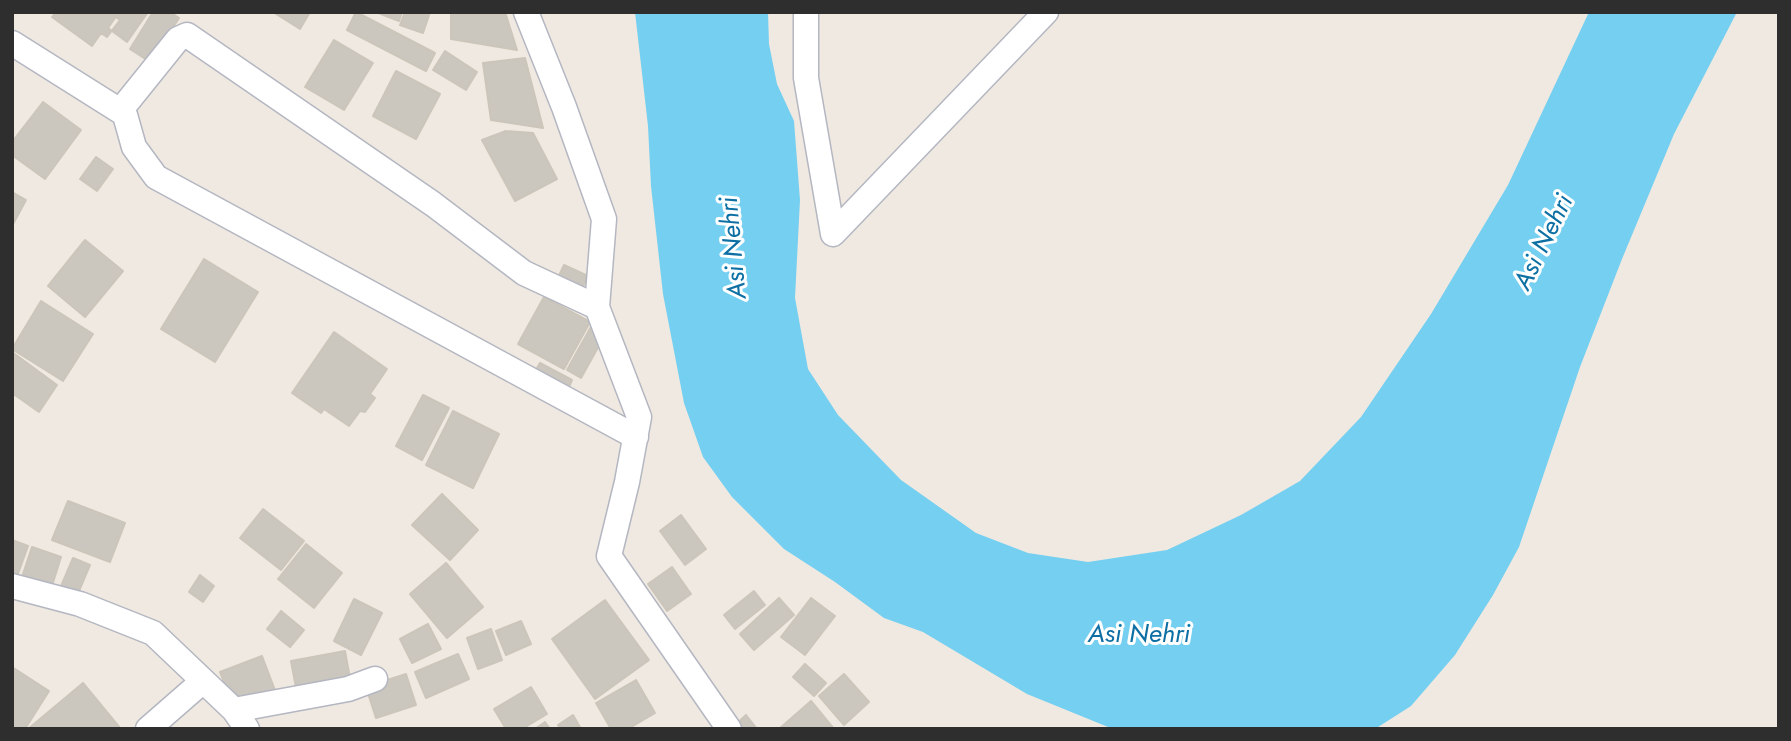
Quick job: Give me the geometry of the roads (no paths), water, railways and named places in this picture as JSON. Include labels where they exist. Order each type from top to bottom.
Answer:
[{"type":"street","points":[[526,12],[604,219],[597,307],[639,417],[609,556],[729,729]]},
{"type":"street","points":[[806,12],[806,78],[833,234],[1046,12]]},
{"type":"street","points":[[120,111],[177,39],[187,35],[433,204],[524,273],[597,307]]},
{"type":"street","points":[[12,43],[125,115],[134,147],[156,177],[636,438]]},
{"type":"street","points":[[12,586],[80,604],[153,634],[240,719],[375,679]]},
{"type":"street","points":[[148,729],[203,681]]},
{"type":"water","name":"Asi Nehri","points":[[635,12],[768,12],[769,44],[777,84],[794,121],[800,200],[795,298],[808,369],[838,415],[901,480],[976,533],[1028,553],[1088,562],[1167,550],[1241,515],[1300,481],[1361,417],[1431,314],[1508,185],[1589,12],[1737,12],[1674,134],[1622,259],[1580,367],[1519,547],[1493,595],[1455,655],[1411,706],[1375,729],[1113,729],[1027,694],[923,632],[884,618],[784,549],[732,497],[703,457],[684,403],[663,294]]}]
